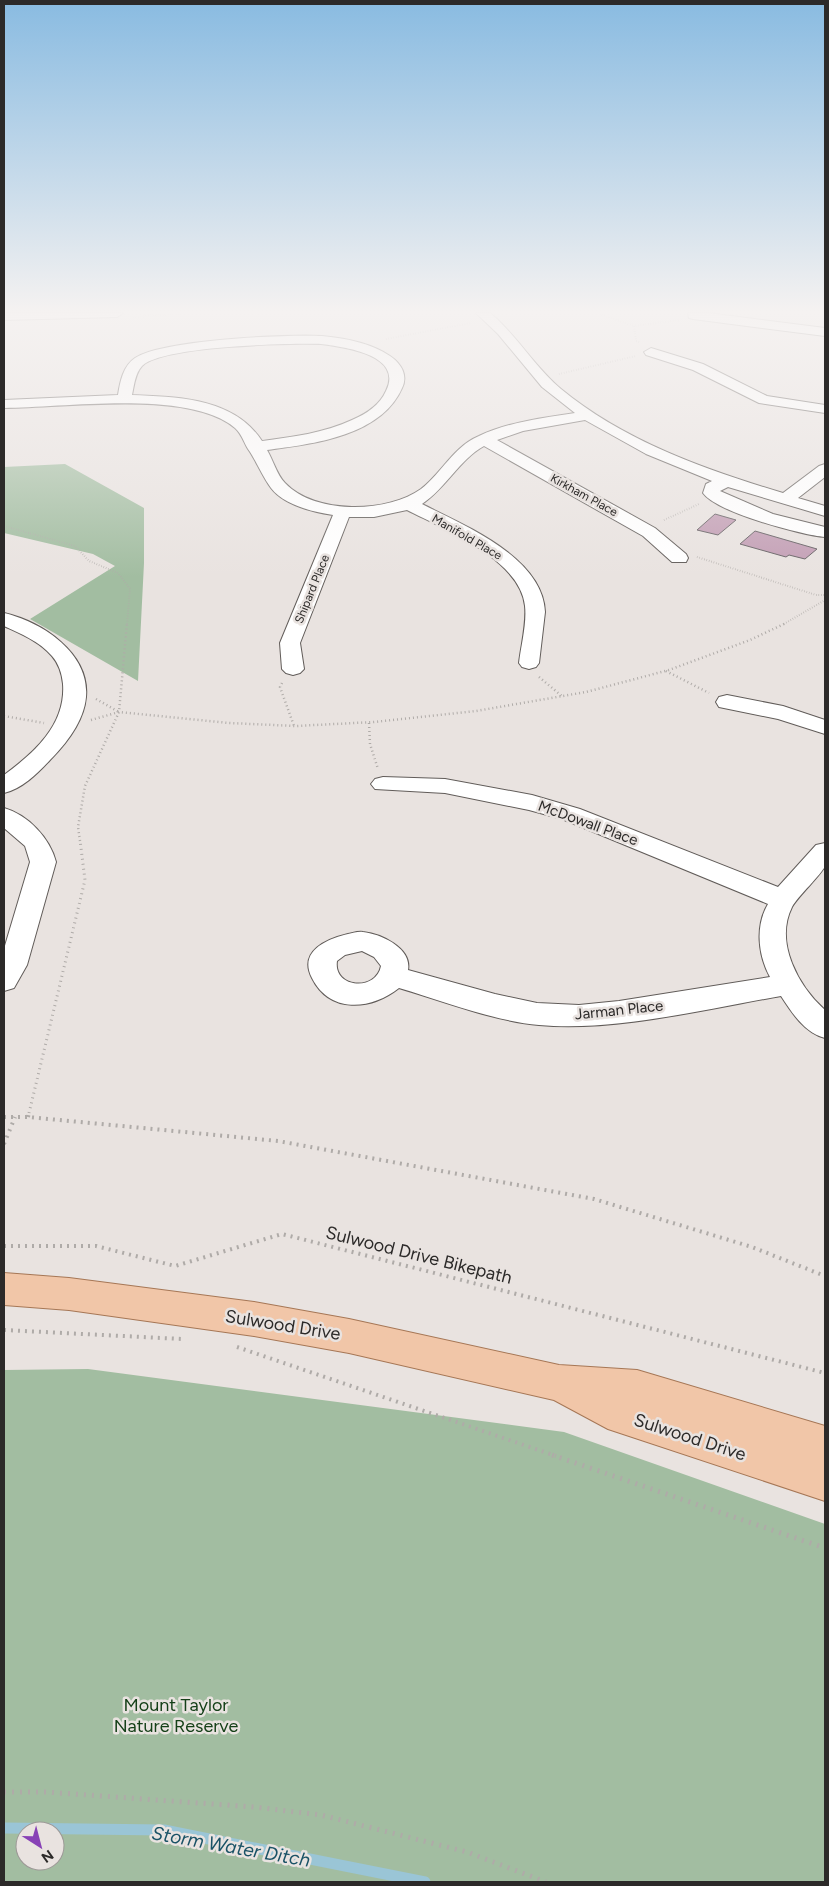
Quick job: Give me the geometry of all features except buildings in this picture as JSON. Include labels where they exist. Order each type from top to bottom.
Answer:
[{"type":"main road","name":"Sulwood Drive","points":[[4,1289],[69,1294],[254,1319],[349,1336],[559,1383],[637,1389],[825,1446]]},
{"type":"main road","name":"Sulwood Drive","points":[[559,1383],[608,1410],[825,1481]]},
{"type":"street","points":[[4,404],[123,401]]},
{"type":"street","points":[[175,401],[217,411],[242,426],[278,486],[286,494],[306,504],[343,511],[378,510],[407,503],[428,491],[457,456],[484,439],[524,427],[587,415]]},
{"type":"street","points":[[255,447],[328,434],[360,422],[390,401]]},
{"type":"street","points":[[570,401],[587,415],[647,448],[726,480],[825,511]]},
{"type":"street","points":[[771,401],[825,409]]},
{"type":"street","name":"Kirkham Place","points":[[484,439],[644,529],[679,558]]},
{"type":"street","points":[[785,500],[825,470]]},
{"type":"street","points":[[726,480],[712,488],[711,493],[758,515],[801,528],[825,532]]},
{"type":"street","name":"Manifold Place","points":[[407,503],[494,551],[522,575],[532,590],[535,606],[529,663]]},
{"type":"street","name":"Shipard Place","points":[[293,669],[290,643],[343,511]]},
{"type":"street","points":[[4,619],[31,629],[51,642],[72,668],[76,680],[75,701],[65,726],[55,742],[34,764],[4,786]]},
{"type":"street","points":[[727,702],[783,712],[825,727]]},
{"type":"street","name":"McDowall Place","points":[[383,784],[445,786],[547,807],[590,821],[784,900]]},
{"type":"street","points":[[4,816],[29,835],[41,850],[43,862],[13,965],[4,980]]},
{"type":"street","points":[[825,851],[784,900],[773,926],[774,948],[788,984],[796,997],[825,1027]]},
{"type":"street","name":"Jarman Place","points":[[393,976],[494,1005],[537,1014],[579,1016],[619,1012],[788,984]]},
{"type":"path","points":[[644,529],[701,503]]},
{"type":"path","points":[[4,526],[75,546],[89,561],[118,572],[130,588],[119,712],[85,786],[78,827],[85,880],[28,1116]]},
{"type":"path","points":[[679,558],[699,557],[816,595],[825,595]]},
{"type":"path","points":[[4,716],[65,726],[119,712],[294,726],[369,723],[441,717],[564,698],[615,687],[741,646],[792,621],[825,600]]},
{"type":"path","points":[[529,663],[540,678],[564,698]]},
{"type":"path","points":[[293,669],[280,687],[294,726]]},
{"type":"path","points":[[665,670],[727,702]]},
{"type":"path","points":[[369,723],[370,744],[383,784]]},
{"type":"path","points":[[4,1117],[28,1116],[278,1141],[594,1199],[752,1247],[825,1276]]},
{"type":"path","points":[[4,1144],[16,1117]]},
{"type":"path","name":"Sulwood Drive Bikepath","points":[[4,1246],[96,1246],[174,1266],[282,1234],[825,1373]]},
{"type":"path","points":[[4,1330],[191,1340]]},
{"type":"path","points":[[230,1345],[825,1548]]},
{"type":"path","points":[[4,1792],[46,1792],[254,1807],[322,1816],[467,1852],[546,1882]]},
{"type":"green space","points":[[65,464],[144,508],[144,563],[138,681],[30,619],[115,566],[93,554],[4,533],[4,467]]},
{"type":"green space","name":"Mount Taylor Nature Reserve","points":[[88,1369],[564,1432],[825,1524],[825,1882],[4,1882],[4,1370]]},
{"type":"waterway","name":"Storm Water Ditch","points":[[4,1828],[164,1830],[425,1882]]}]
